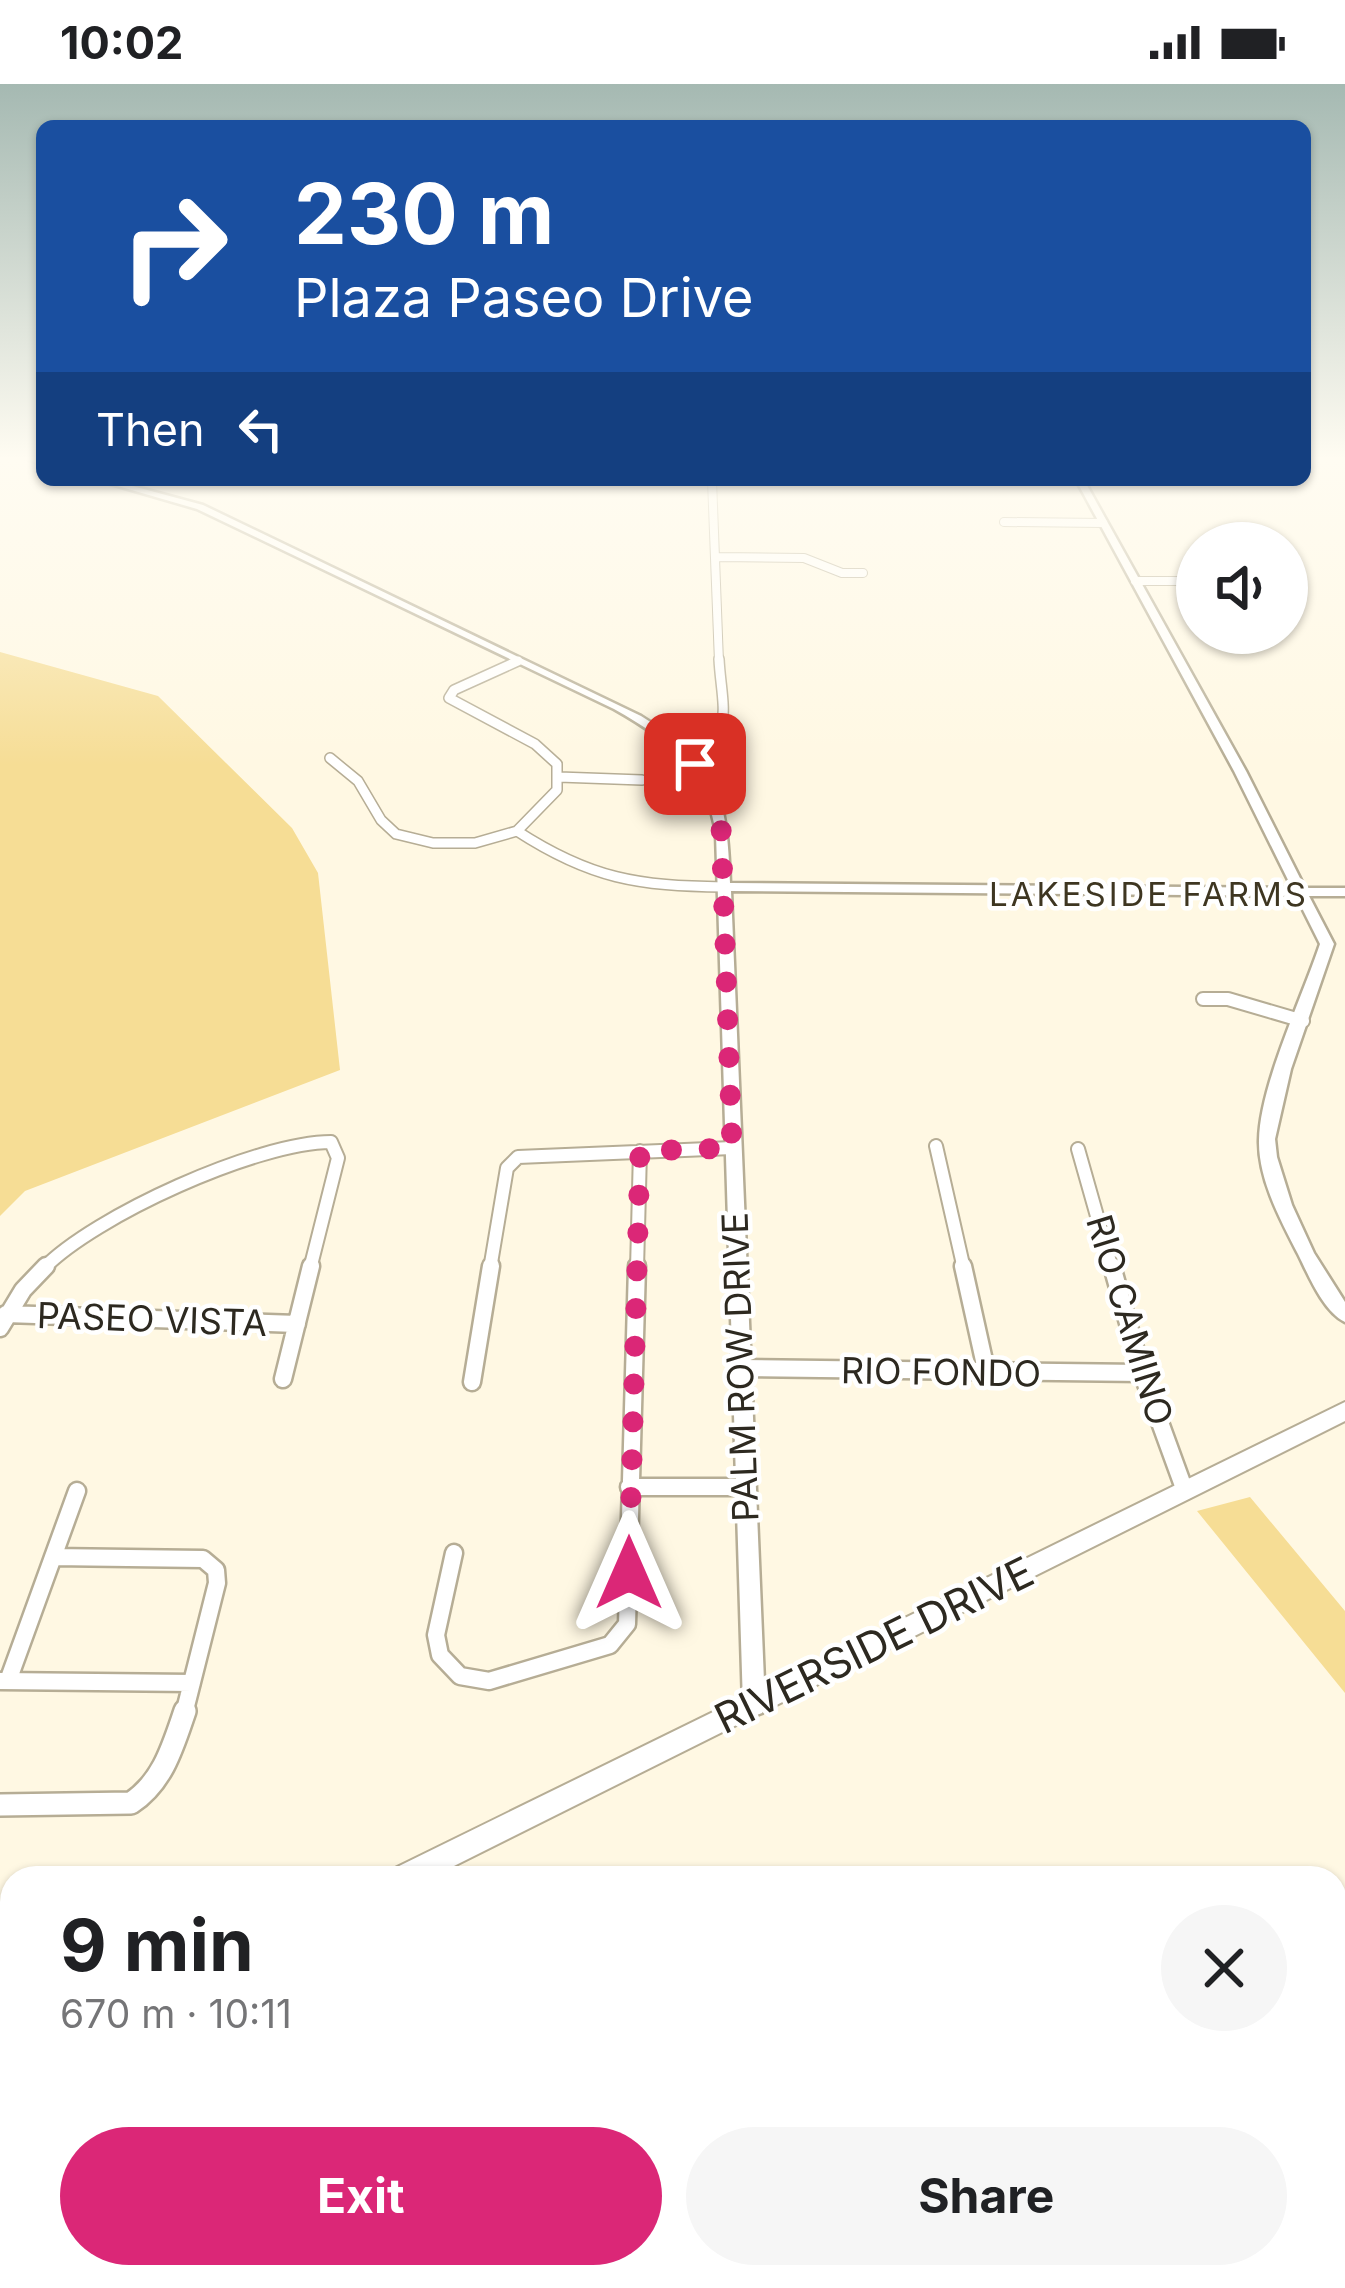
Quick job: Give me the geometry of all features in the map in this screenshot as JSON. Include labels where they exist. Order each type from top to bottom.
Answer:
[{"type":"main road","name":"RIVERSIDE DRIVE","points":[[426,1866],[1345,1411]]},
{"type":"street","points":[[308,559],[652,725],[690,758],[713,748],[722,735],[717,559]]},
{"type":"street","points":[[800,559],[842,573],[863,573]]},
{"type":"street","points":[[1123,559],[1327,944],[1270,1119],[1268,1150],[1311,1266],[1345,1315]]},
{"type":"street","points":[[1136,581],[1176,581]]},
{"type":"street","points":[[330,758],[358,781],[381,820],[396,834],[453,844],[517,831],[549,802],[559,777],[557,764],[536,744],[450,700],[452,692],[518,661]]},
{"type":"street","name":"PALM ROW DRIVE","points":[[690,758],[718,806],[724,886],[754,1705]]},
{"type":"street","points":[[559,777],[642,780]]},
{"type":"street","points":[[517,831],[565,864],[610,881],[1345,892]]},
{"type":"street","points":[[1203,999],[1228,999],[1303,1021]]},
{"type":"street","points":[[3,1321],[32,1275],[88,1232],[309,1139],[331,1142],[338,1158],[283,1379]]},
{"type":"street","points":[[936,1146],[987,1374]]},
{"type":"street","points":[[472,1382],[509,1163],[530,1155],[732,1148]]},
{"type":"street","name":"RIO CAMINO","points":[[1078,1149],[1142,1373],[1185,1491]]},
{"type":"street","points":[[454,1553],[436,1635],[440,1655],[460,1676],[478,1681],[499,1679],[610,1645],[629,1615],[640,1151]]},
{"type":"street","name":"PASEO VISTA","points":[[3,1321],[297,1324]]},
{"type":"street","name":"RIO FONDO","points":[[739,1368],[1142,1373]]},
{"type":"street","points":[[629,1487],[744,1486]]},
{"type":"street","points":[[77,1491],[4,1681],[192,1683]]},
{"type":"street","points":[[0,1805],[134,1803],[155,1788],[192,1683],[216,1570],[203,1559],[53,1558]]},
{"type":"shaded area","points":[[0,652],[158,696],[292,828],[318,873],[340,1070],[25,1191],[0,1216]]},
{"type":"shaded area","points":[[1250,1497],[1345,1611],[1345,1693],[1197,1511]]},
{"type":"district","name":"LAKESIDE FARMS","points":[[1149,894]]},
{"type":"route","points":[[629,1573],[640,1151],[732,1148],[721,826],[714,794],[695,764]]}]
